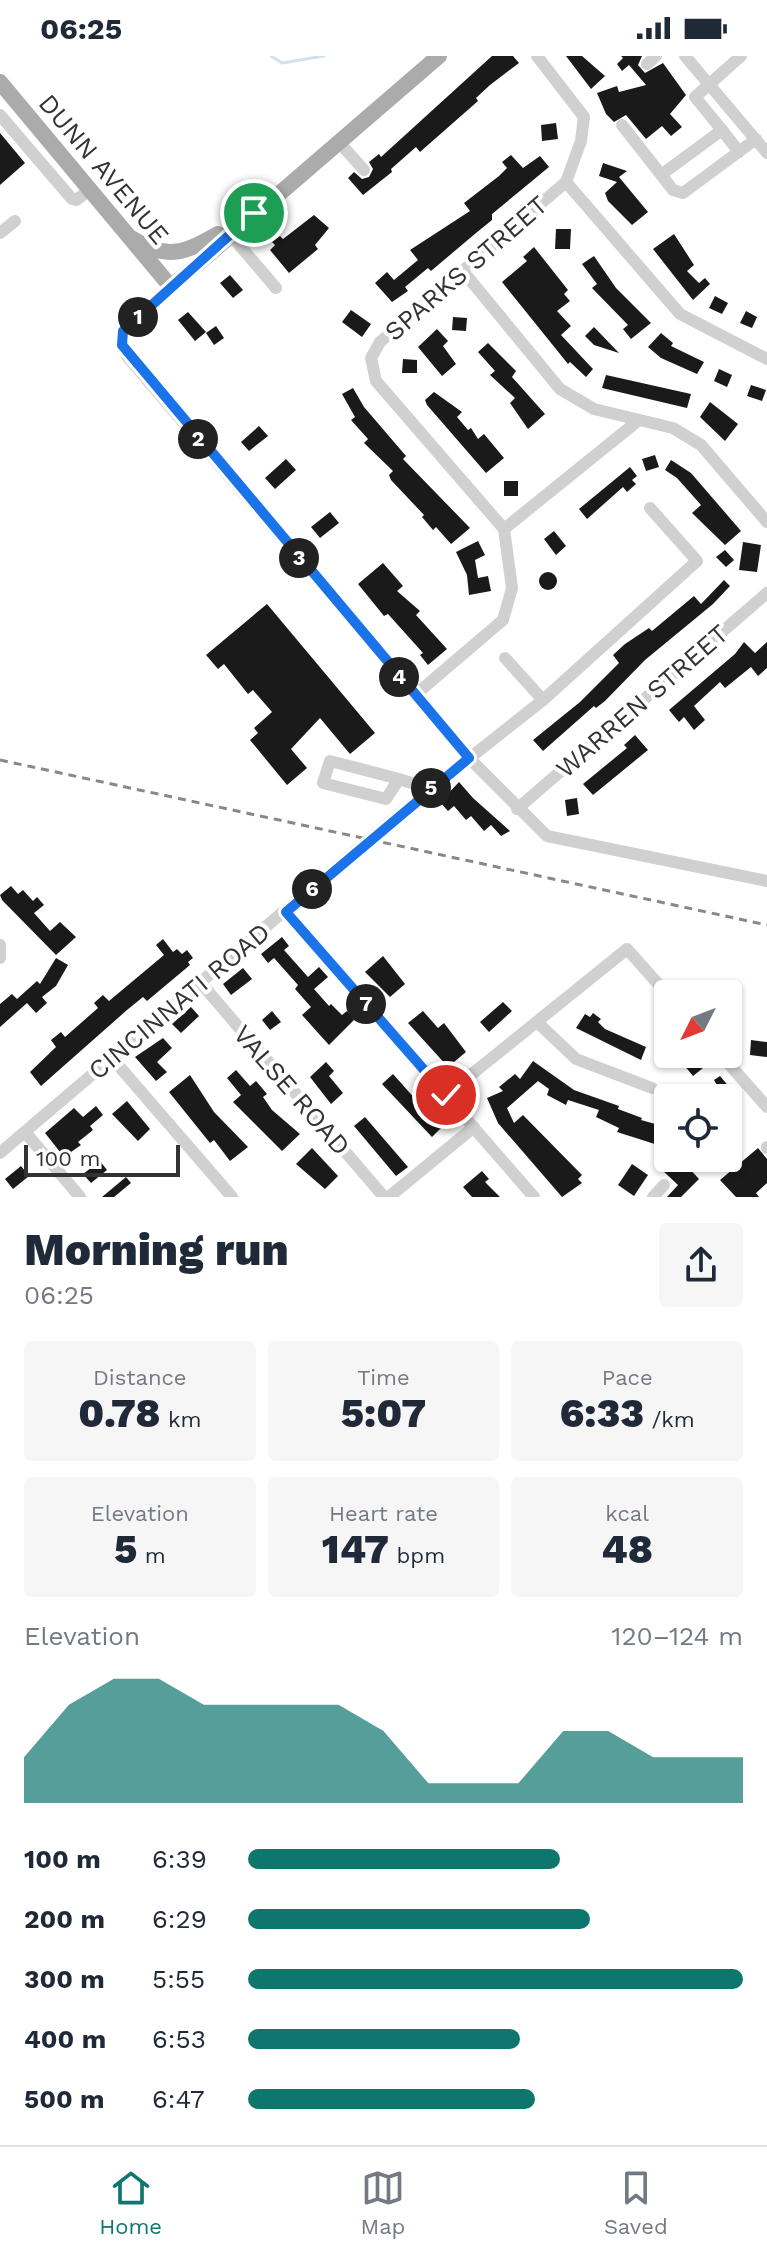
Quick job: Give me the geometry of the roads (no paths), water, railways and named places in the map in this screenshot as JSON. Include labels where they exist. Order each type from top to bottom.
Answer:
[{"type":"main road","points":[[171,287],[439,56]]},
{"type":"main road","name":"DUNN AVENUE","points":[[3,90],[171,287]]},
{"type":"main road","points":[[128,236],[155,248],[176,252],[195,249],[254,213]]},
{"type":"street","points":[[537,56],[584,117],[581,141],[566,182],[680,314],[767,359]]},
{"type":"street","points":[[685,56],[767,153]]},
{"type":"street","points":[[739,152],[695,97],[741,56]]},
{"type":"street","points":[[0,115],[74,201],[90,190]]},
{"type":"street","points":[[622,125],[673,190],[683,193],[756,139]]},
{"type":"street","points":[[661,175],[722,130]]},
{"type":"street","points":[[29,150],[45,136]]},
{"type":"street","points":[[338,141],[364,170]]},
{"type":"street","points":[[51,175],[66,162]]},
{"type":"street","name":"SPARKS STREET","points":[[504,529],[376,381],[371,358],[380,342],[566,182]]},
{"type":"street","points":[[0,233],[15,221]]},
{"type":"street","points":[[230,234],[276,288]]},
{"type":"street","points":[[462,270],[560,389],[594,409],[673,428],[701,445],[767,522]]},
{"type":"street","points":[[171,287],[123,331],[122,345],[127,356],[469,758],[517,809],[547,836],[767,881]]},
{"type":"street","points":[[415,695],[503,620],[512,588],[504,529],[639,420]]},
{"type":"street","name":"CINCINNATI ROAD","points":[[0,1153],[399,814],[543,700],[697,561],[650,508]]},
{"type":"street","name":"WARREN STREET","points":[[517,809],[767,593]]},
{"type":"street","points":[[505,658],[543,700]]},
{"type":"street","points":[[399,779],[386,799],[323,783],[330,761],[399,779],[431,789]]},
{"type":"street","points":[[286,912],[534,1197]]},
{"type":"street","points":[[446,1095],[627,949],[655,980]]},
{"type":"street","name":"VALSE ROAD","points":[[200,982],[386,1197]]},
{"type":"street","points":[[537,1022],[576,1059],[652,1088]]},
{"type":"street","points":[[112,1058],[232,1197]]},
{"type":"street","points":[[732,1068],[767,1107]]},
{"type":"street","points":[[386,1197],[474,1127]]},
{"type":"street","points":[[25,1132],[80,1197]]},
{"type":"street","points":[[653,1197],[664,1185]]},
{"type":"waterway","points":[[271,56],[282,63],[324,56]]},
{"type":"railway","points":[[0,760],[767,925]]}]
